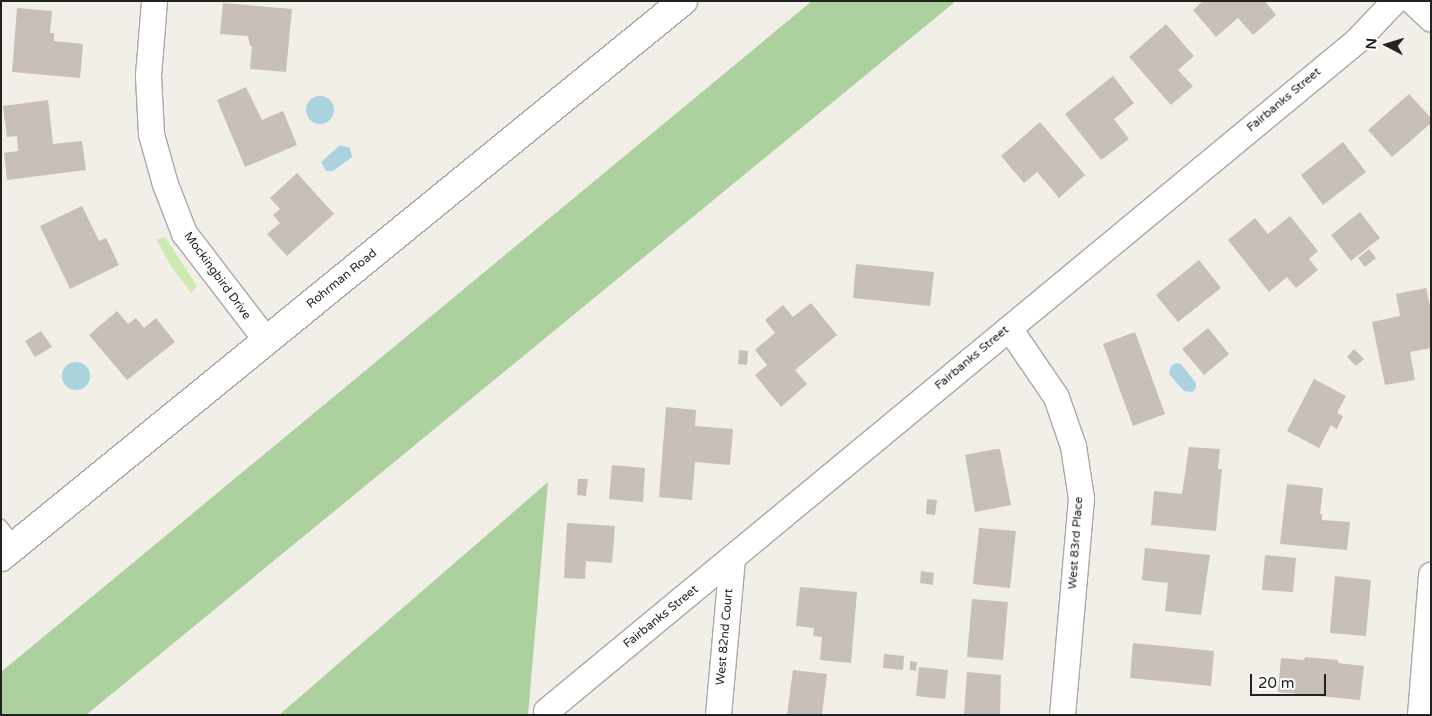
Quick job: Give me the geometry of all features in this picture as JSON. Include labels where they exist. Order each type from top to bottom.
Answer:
[{"type":"street","name":"Mockingbird Drive","points":[[154,1],[148,76],[151,134],[164,184],[184,233],[266,340]]},
{"type":"street","name":"Rohrman Road","points":[[6,543],[266,340],[683,1]]},
{"type":"street","name":"Fairbanks Street","points":[[546,711],[1357,40],[1394,1]]},
{"type":"street","points":[[1412,1],[1431,19]]},
{"type":"street","name":"West 83rd Place","points":[[1009,328],[1056,397],[1073,446],[1081,498],[1062,715]]},
{"type":"street","name":"West 82nd Court","points":[[718,715],[732,559]]},
{"type":"street","points":[[1420,715],[1431,574]]},
{"type":"green space","points":[[812,1],[956,1],[86,715],[1,715],[1,672]]},
{"type":"green space","points":[[165,237],[197,286],[191,293],[171,266],[156,239]]},
{"type":"green space","points":[[548,482],[528,715],[279,715]]},
{"type":"water","points":[[320,96],[330,100],[334,110],[330,120],[320,124],[310,120],[306,110],[310,100]]},
{"type":"water","points":[[340,145],[350,148],[352,157],[333,171],[326,171],[321,162]]},
{"type":"water","points":[[76,362],[86,366],[90,376],[86,386],[76,390],[66,386],[62,376],[66,366]]},
{"type":"water","points":[[1177,363],[1181,364],[1196,383],[1196,388],[1192,392],[1184,391],[1169,374],[1171,366]]},
{"type":"building","points":[[1203,1],[1265,1],[1276,15],[1253,35],[1238,18],[1216,37],[1193,10]]},
{"type":"building","points":[[223,3],[292,9],[286,72],[250,69],[252,46],[250,46],[248,36],[220,34]]},
{"type":"building","points":[[17,8],[52,11],[50,33],[54,33],[54,41],[83,44],[80,78],[12,72]]},
{"type":"building","points":[[1166,24],[1194,56],[1178,70],[1193,86],[1171,105],[1129,57]]},
{"type":"building","points":[[1113,76],[1134,103],[1114,119],[1129,139],[1101,160],[1065,114]]},
{"type":"building","points":[[246,87],[262,120],[283,111],[297,145],[245,167],[217,100]]},
{"type":"building","points":[[1409,94],[1431,118],[1431,123],[1392,157],[1368,130]]},
{"type":"building","points":[[48,100],[53,144],[82,141],[86,170],[7,180],[4,153],[18,151],[17,136],[7,137],[3,106]]},
{"type":"building","points":[[1040,122],[1085,175],[1059,198],[1037,172],[1024,183],[1001,156]]},
{"type":"building","points":[[1343,142],[1366,172],[1323,205],[1301,175]]},
{"type":"building","points":[[297,173],[334,214],[287,256],[267,234],[280,223],[273,215],[280,209],[270,198]]},
{"type":"building","points":[[82,206],[99,241],[106,238],[119,265],[70,289],[40,226]]},
{"type":"building","points":[[1360,212],[1380,238],[1351,261],[1331,235]]},
{"type":"building","points":[[1290,216],[1318,251],[1309,259],[1318,270],[1296,288],[1287,277],[1269,292],[1228,240],[1255,218],[1268,234]]},
{"type":"building","points":[[1369,249],[1376,258],[1365,267],[1358,258]]},
{"type":"building","points":[[1199,260],[1221,288],[1178,322],[1156,295]]},
{"type":"building","points":[[856,264],[934,272],[930,306],[853,298]]},
{"type":"building","points":[[1426,288],[1431,310],[1431,348],[1410,352],[1415,380],[1385,385],[1372,322],[1400,316],[1396,294]]},
{"type":"building","points":[[811,303],[837,335],[795,370],[807,384],[781,407],[755,375],[767,365],[755,350],[775,333],[765,320],[783,305],[793,317]]},
{"type":"building","points":[[117,311],[128,324],[136,318],[144,328],[156,318],[175,342],[127,380],[89,335]]},
{"type":"building","points":[[1208,328],[1229,354],[1204,375],[1182,349]]},
{"type":"building","points":[[41,331],[52,347],[35,357],[25,341]]},
{"type":"building","points":[[1135,332],[1165,414],[1133,426],[1103,344]]},
{"type":"building","points":[[1354,349],[1364,359],[1356,366],[1347,357]]},
{"type":"building","points":[[739,350],[748,351],[747,365],[738,364]]},
{"type":"building","points":[[1314,379],[1346,396],[1337,413],[1343,416],[1337,429],[1331,425],[1319,448],[1287,431]]},
{"type":"building","points":[[666,407],[696,410],[695,426],[733,429],[730,465],[695,462],[692,500],[659,497]]},
{"type":"building","points":[[1189,447],[1220,449],[1218,469],[1222,469],[1216,531],[1151,525],[1154,491],[1182,494]]},
{"type":"building","points":[[1000,449],[1011,505],[975,512],[965,455]]},
{"type":"building","points":[[612,465],[645,468],[643,502],[609,499]]},
{"type":"building","points":[[578,479],[588,479],[586,496],[577,495]]},
{"type":"building","points":[[1287,484],[1323,488],[1320,514],[1322,514],[1322,520],[1350,522],[1347,550],[1280,544]]},
{"type":"building","points":[[927,499],[937,500],[935,515],[926,514]]},
{"type":"building","points":[[567,523],[615,526],[612,563],[586,561],[585,579],[564,578]]},
{"type":"building","points":[[979,528],[1016,531],[1010,588],[973,584]]},
{"type":"building","points":[[1145,548],[1210,555],[1201,615],[1165,611],[1168,583],[1142,580]]},
{"type":"building","points":[[1265,555],[1296,558],[1293,592],[1262,590]]},
{"type":"building","points":[[921,571],[934,573],[933,585],[920,583]]},
{"type":"building","points":[[1335,576],[1371,580],[1366,636],[1330,633]]},
{"type":"building","points":[[800,587],[857,592],[851,663],[820,660],[822,637],[813,636],[814,628],[796,626]]},
{"type":"building","points":[[972,599],[1008,602],[1003,660],[967,657]]},
{"type":"building","points":[[1133,643],[1214,651],[1211,686],[1130,678]]},
{"type":"building","points":[[884,654],[904,656],[903,670],[883,668]]},
{"type":"building","points":[[1305,657],[1338,660],[1338,663],[1364,666],[1360,700],[1278,692],[1281,658],[1304,660]]},
{"type":"building","points":[[910,661],[917,662],[916,671],[910,670]]},
{"type":"building","points":[[919,667],[948,670],[945,699],[916,696]]},
{"type":"building","points":[[793,670],[827,674],[822,715],[787,715]]},
{"type":"building","points":[[967,672],[1001,675],[1000,715],[964,715]]}]
